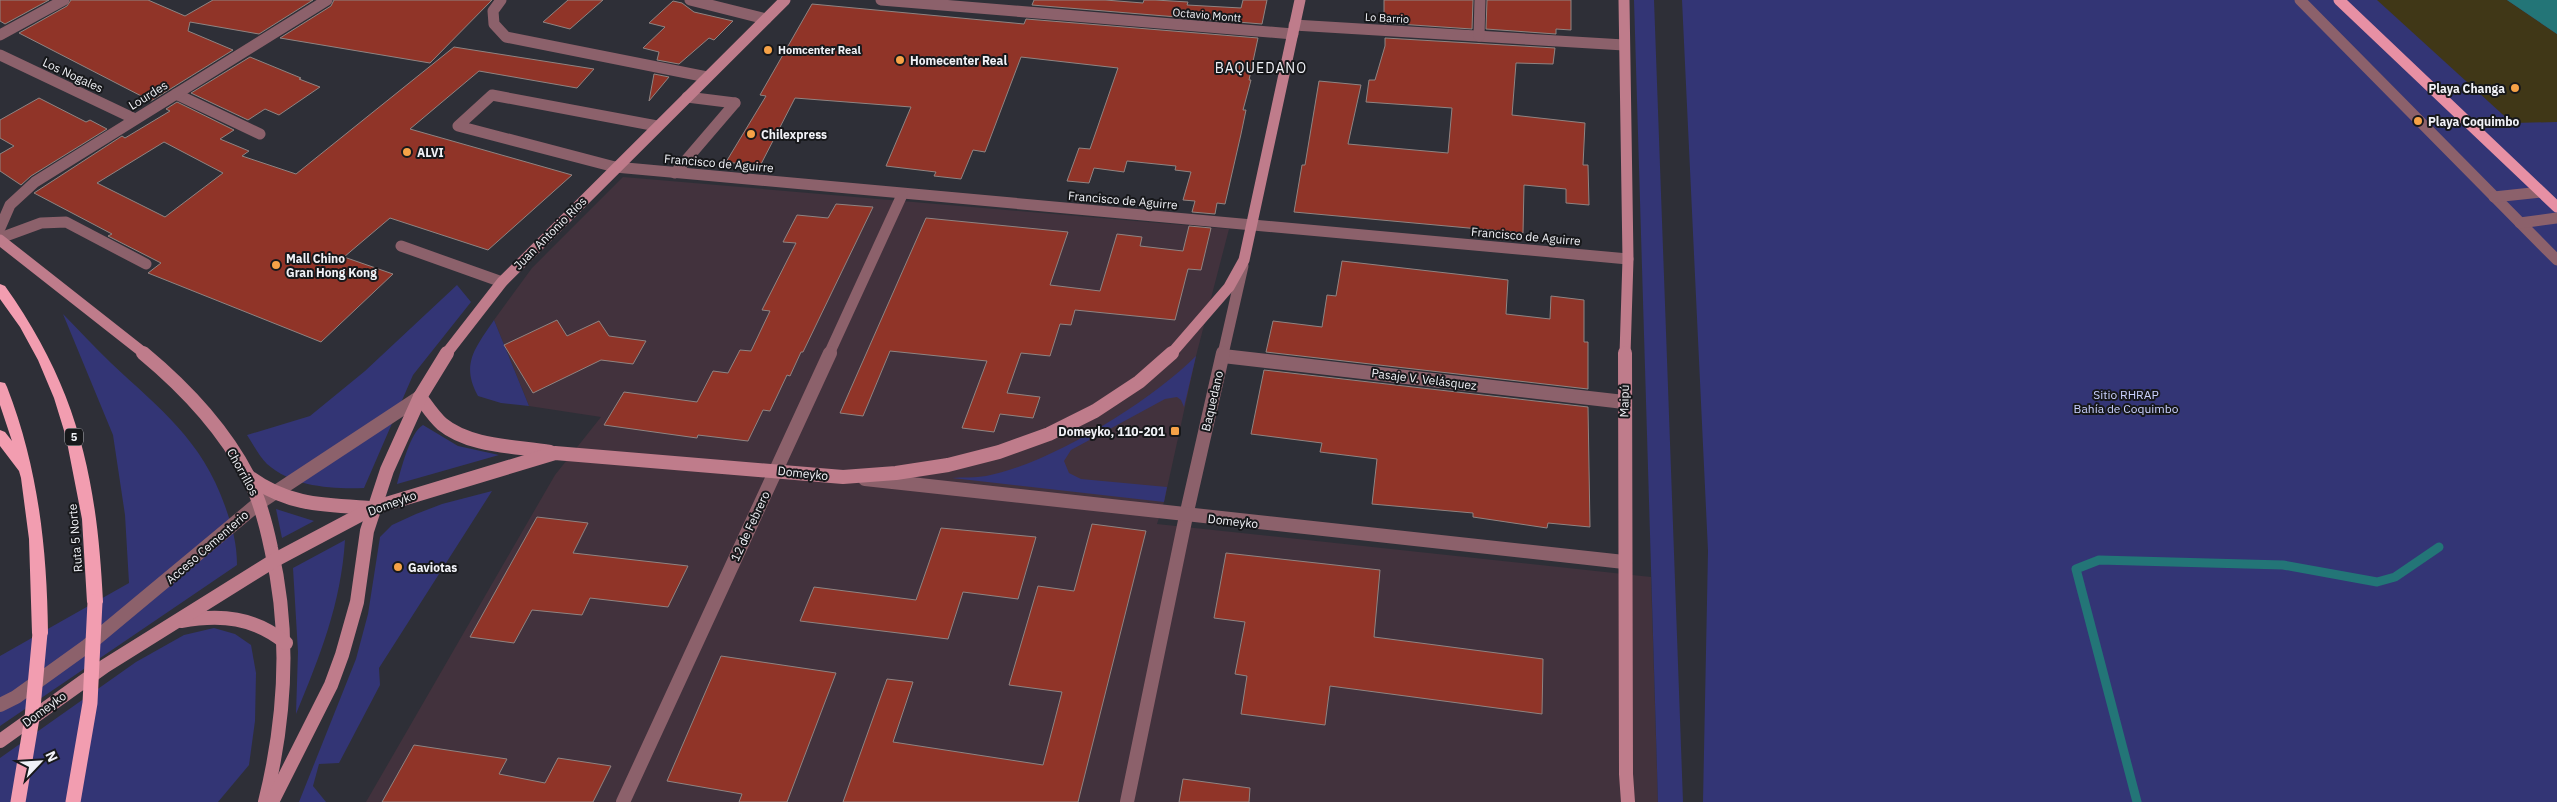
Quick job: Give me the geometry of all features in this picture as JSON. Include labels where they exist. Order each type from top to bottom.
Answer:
[{"type":"highway","name":"Ruta 5 Norte","points":[[0,288],[29,331],[44,358],[66,412],[76,445],[90,509],[96,602],[92,690],[81,766],[73,802]]},
{"type":"highway","points":[[0,388],[19,438],[28,471],[40,565],[39,674],[18,802]]},
{"type":"highway","points":[[0,436],[28,471]]},
{"type":"main road","name":"Juan Antonio Ríos","points":[[272,802],[327,693],[342,655],[357,602],[372,508],[402,433],[420,397],[452,344],[502,282],[615,167],[785,0]]},
{"type":"main road","name":"Baquedano","points":[[1243,266],[1300,0]]},
{"type":"main road","name":"Maipú","points":[[1624,0],[1628,259],[1624,402],[1624,562],[1626,774],[1628,802]]},
{"type":"main road","points":[[2339,0],[2557,207]]},
{"type":"main road","name":"Chorrillos","points":[[0,239],[48,275],[164,372],[208,417],[248,476],[259,503],[275,560],[284,610],[286,643],[283,704],[275,756],[264,802]]},
{"type":"main road","name":"Domeyko","points":[[0,741],[60,697],[172,623],[275,560],[372,508],[463,479],[555,453],[843,477],[885,475],[969,461],[1018,447],[1086,418],[1149,376],[1175,353],[1198,328],[1243,266]]},
{"type":"main road","points":[[420,397],[444,425],[470,438],[555,453]]},
{"type":"main road","points":[[248,476],[274,493],[308,502],[372,508]]},
{"type":"main road","points":[[172,623],[205,617],[239,618],[264,627],[286,643]]},
{"type":"street","points":[[0,35],[64,0]]},
{"type":"street","name":"Lourdes","points":[[0,228],[10,205],[19,194],[135,119],[327,0]]},
{"type":"street","points":[[501,0],[493,11],[494,24],[498,31],[517,41],[706,77]]},
{"type":"street","points":[[690,0],[766,19]]},
{"type":"street","name":"Octavio Montt","points":[[881,0],[1293,30]]},
{"type":"street","points":[[1479,36],[1480,0]]},
{"type":"street","points":[[2300,0],[2557,260]]},
{"type":"street","name":"Lo Barrio","points":[[1293,30],[1479,36],[1624,45]]},
{"type":"street","name":"Los Nogales","points":[[0,55],[135,119]]},
{"type":"street","points":[[176,94],[260,134]]},
{"type":"street","name":"Francisco de Aguirre","points":[[657,126],[492,95],[458,126],[615,167],[902,195],[1628,259]]},
{"type":"street","points":[[675,173],[735,103],[686,97]]},
{"type":"street","points":[[2494,197],[2541,192]]},
{"type":"street","name":"12 de Febrero","points":[[623,802],[902,195]]},
{"type":"street","points":[[2520,223],[2557,218]]},
{"type":"street","points":[[0,239],[41,223],[66,222],[146,264]]},
{"type":"street","points":[[400,246],[502,282]]},
{"type":"street","name":"Baquedano","points":[[1126,802],[1186,516],[1243,266]]},
{"type":"street","name":"Pasaje V. Velásquez","points":[[1223,356],[1624,402]]},
{"type":"street","name":"Acceso Cementerio","points":[[0,705],[16,697],[87,646],[259,503],[420,397]]},
{"type":"street","name":"Domeyko","points":[[843,477],[1186,516],[1624,562]]},
{"type":"shaded area","points":[[623,177],[1229,229],[1196,356],[1164,502],[1157,524],[1651,577],[1658,802],[366,802],[555,475],[601,417],[529,406],[494,320],[532,268]]},
{"type":"green space","points":[[1634,0],[1654,0],[1683,802],[1658,802]]},
{"type":"green space","name":"Sitio RHRAP Bahía de Coquimbo","points":[[1682,0],[2557,0],[2557,802],[1703,802],[1708,551]]},
{"type":"green space","points":[[457,285],[471,302],[413,375],[364,488],[326,487],[300,482],[277,472],[267,464],[247,435],[310,416],[365,371]]},
{"type":"green space","points":[[63,314],[105,357],[163,411],[192,444],[216,483],[225,506],[234,535],[237,565],[0,726],[0,656],[129,583],[125,515],[113,435]]},
{"type":"green space","points":[[494,320],[529,406],[501,403],[478,396],[473,385],[470,374],[472,356]]},
{"type":"green space","points":[[1196,356],[1184,407],[1181,400],[1177,397],[1165,399],[1071,450],[1064,461],[1069,473],[1081,479],[1167,487],[1164,502],[952,478],[982,477],[1012,469],[1068,445],[1126,411],[1176,374]]},
{"type":"green space","points":[[423,425],[458,446],[499,455],[397,484],[410,443],[418,429]]},
{"type":"green space","points":[[492,491],[379,668],[380,685],[339,763],[319,764],[313,786],[326,802],[299,802],[356,659],[368,614],[380,537],[392,525],[416,514],[442,504]]},
{"type":"green space","points":[[276,509],[314,521],[282,538]]},
{"type":"green space","points":[[345,540],[343,563],[334,608],[321,650],[296,714],[298,652],[293,568]]},
{"type":"green space","points":[[214,628],[235,634],[251,645],[256,673],[255,721],[249,765],[218,802],[0,802],[0,758],[136,662],[184,635]]},
{"type":"sand","name":"Playa Changa","points":[[2377,0],[2507,0],[2557,34],[2557,122],[2512,123]]},
{"type":"water","points":[[2507,0],[2557,0],[2557,34]]},
{"type":"building","points":[[0,0],[49,0],[5,24],[0,21]]},
{"type":"building","points":[[71,0],[148,0],[185,16],[213,0],[313,0],[259,34],[190,22],[188,31],[233,50],[151,101],[19,33],[67,6]]},
{"type":"building","points":[[334,0],[492,0],[430,63],[280,38],[331,6]]},
{"type":"building","points":[[568,0],[603,0],[570,29],[543,22]]},
{"type":"building","points":[[1034,0],[1105,0],[1143,3],[1144,0],[1155,0],[1188,2],[1187,5],[1241,8],[1243,0],[1267,0],[1262,24],[1032,5]]},
{"type":"building","points":[[1384,0],[1473,0],[1472,29],[1384,23]]},
{"type":"building","points":[[1487,0],[1571,0],[1571,30],[1556,29],[1556,34],[1486,29]]},
{"type":"building","points":[[673,1],[682,3],[694,12],[733,21],[714,40],[709,38],[679,64],[657,60],[659,52],[643,48],[665,27],[649,23]]},
{"type":"building","points":[[812,4],[1024,24],[1026,19],[1258,38],[1249,80],[1251,80],[1243,110],[1246,110],[1225,204],[1217,203],[1215,214],[1192,212],[1195,201],[1183,200],[1191,172],[1175,170],[1176,166],[1127,161],[1124,172],[1094,168],[1089,183],[1067,181],[1079,148],[1090,149],[1118,68],[1021,57],[985,152],[973,150],[961,179],[934,176],[936,172],[886,166],[911,107],[795,98],[760,166],[726,162],[766,96],[760,95]]},
{"type":"building","points":[[1385,38],[1555,48],[1553,64],[1516,63],[1512,115],[1585,123],[1583,165],[1588,165],[1589,205],[1566,203],[1566,189],[1524,185],[1523,233],[1294,212],[1302,165],[1305,165],[1319,81],[1361,85],[1348,144],[1448,153],[1452,108],[1366,102],[1369,80],[1375,80],[1385,46]]},
{"type":"building","points":[[454,47],[594,69],[577,88],[479,71],[410,129],[572,175],[488,250],[390,218],[344,257],[393,274],[321,342],[148,273],[161,263],[108,236],[112,234],[34,193],[122,136],[125,138],[170,111],[166,109],[177,102],[234,130],[220,139],[249,151],[242,156],[296,174]],"holes":[[[164,142],[223,173],[165,217],[97,183]]]},
{"type":"building","points":[[250,57],[320,87],[279,115],[265,109],[248,120],[191,93]]},
{"type":"building","points":[[654,74],[669,77],[649,101]]},
{"type":"building","points":[[39,98],[86,122],[90,120],[107,129],[31,176],[21,185],[0,171],[0,154],[14,146],[0,138],[0,120]]},
{"type":"building","points":[[836,204],[873,207],[803,352],[801,352],[790,376],[787,375],[770,411],[763,410],[748,441],[698,435],[697,438],[604,425],[624,392],[697,402],[713,371],[728,373],[740,350],[751,351],[770,311],[762,310],[796,243],[783,242],[797,215],[828,218]]},
{"type":"building","points":[[926,218],[1068,232],[1050,285],[1100,291],[1117,234],[1142,237],[1140,246],[1183,251],[1189,226],[1211,228],[1201,270],[1188,269],[1175,320],[1075,310],[1071,325],[1060,324],[1050,356],[1021,353],[1007,393],[1040,397],[1033,418],[1000,414],[994,432],[962,428],[987,361],[890,351],[863,416],[840,413]]},
{"type":"building","points":[[1342,261],[1508,280],[1506,314],[1550,319],[1551,296],[1584,300],[1584,342],[1588,342],[1588,389],[1266,352],[1273,321],[1322,327],[1327,295],[1336,296]]},
{"type":"building","points":[[557,320],[567,336],[599,321],[609,336],[646,341],[633,364],[601,360],[533,393],[504,345]]},
{"type":"building","points":[[1264,370],[1588,407],[1590,527],[1548,523],[1547,528],[1473,517],[1473,513],[1372,504],[1377,459],[1320,452],[1322,443],[1251,434]]},
{"type":"building","points":[[537,517],[588,523],[573,553],[688,566],[668,607],[590,598],[582,615],[532,610],[514,643],[470,637]]},
{"type":"building","points":[[1092,524],[1146,531],[1078,802],[843,802],[887,679],[913,682],[893,742],[1043,765],[1062,692],[1009,685],[1038,586],[1074,591]]},
{"type":"building","points":[[941,528],[1036,537],[1018,599],[963,592],[948,639],[800,621],[814,587],[916,600]]},
{"type":"building","points":[[1226,553],[1380,570],[1374,637],[1543,659],[1542,714],[1330,686],[1325,725],[1241,714],[1247,676],[1235,674],[1245,622],[1214,618]]},
{"type":"building","points":[[721,656],[836,673],[787,802],[739,802],[742,794],[667,781]]},
{"type":"building","points":[[414,745],[507,759],[499,774],[545,783],[558,758],[611,766],[593,802],[382,802]]},
{"type":"building","points":[[1183,779],[1250,788],[1249,802],[1179,802]]},
{"type":"waterway","points":[[2137,802],[2076,569],[2099,560],[2283,565],[2377,582],[2395,577],[2439,547]]},
{"type":"place","name":"Homcenter Real","points":[[768,50]]},
{"type":"place","name":"Homecenter Real","points":[[900,60]]},
{"type":"place","name":"Playa Changa","points":[[2515,88]]},
{"type":"place","name":"Playa Coquimbo","points":[[2418,121]]},
{"type":"place","name":"Chilexpress","points":[[751,134]]},
{"type":"place","name":"ALVI","points":[[407,152]]},
{"type":"place","name":"Mall Chino Gran Hong Kong","points":[[276,265]]},
{"type":"place","name":"Domeyko, 110-201","points":[[1175,431]]},
{"type":"place","name":"Gaviotas","points":[[398,567]]},
{"type":"district","name":"BAQUEDANO","points":[[1261,68]]}]
